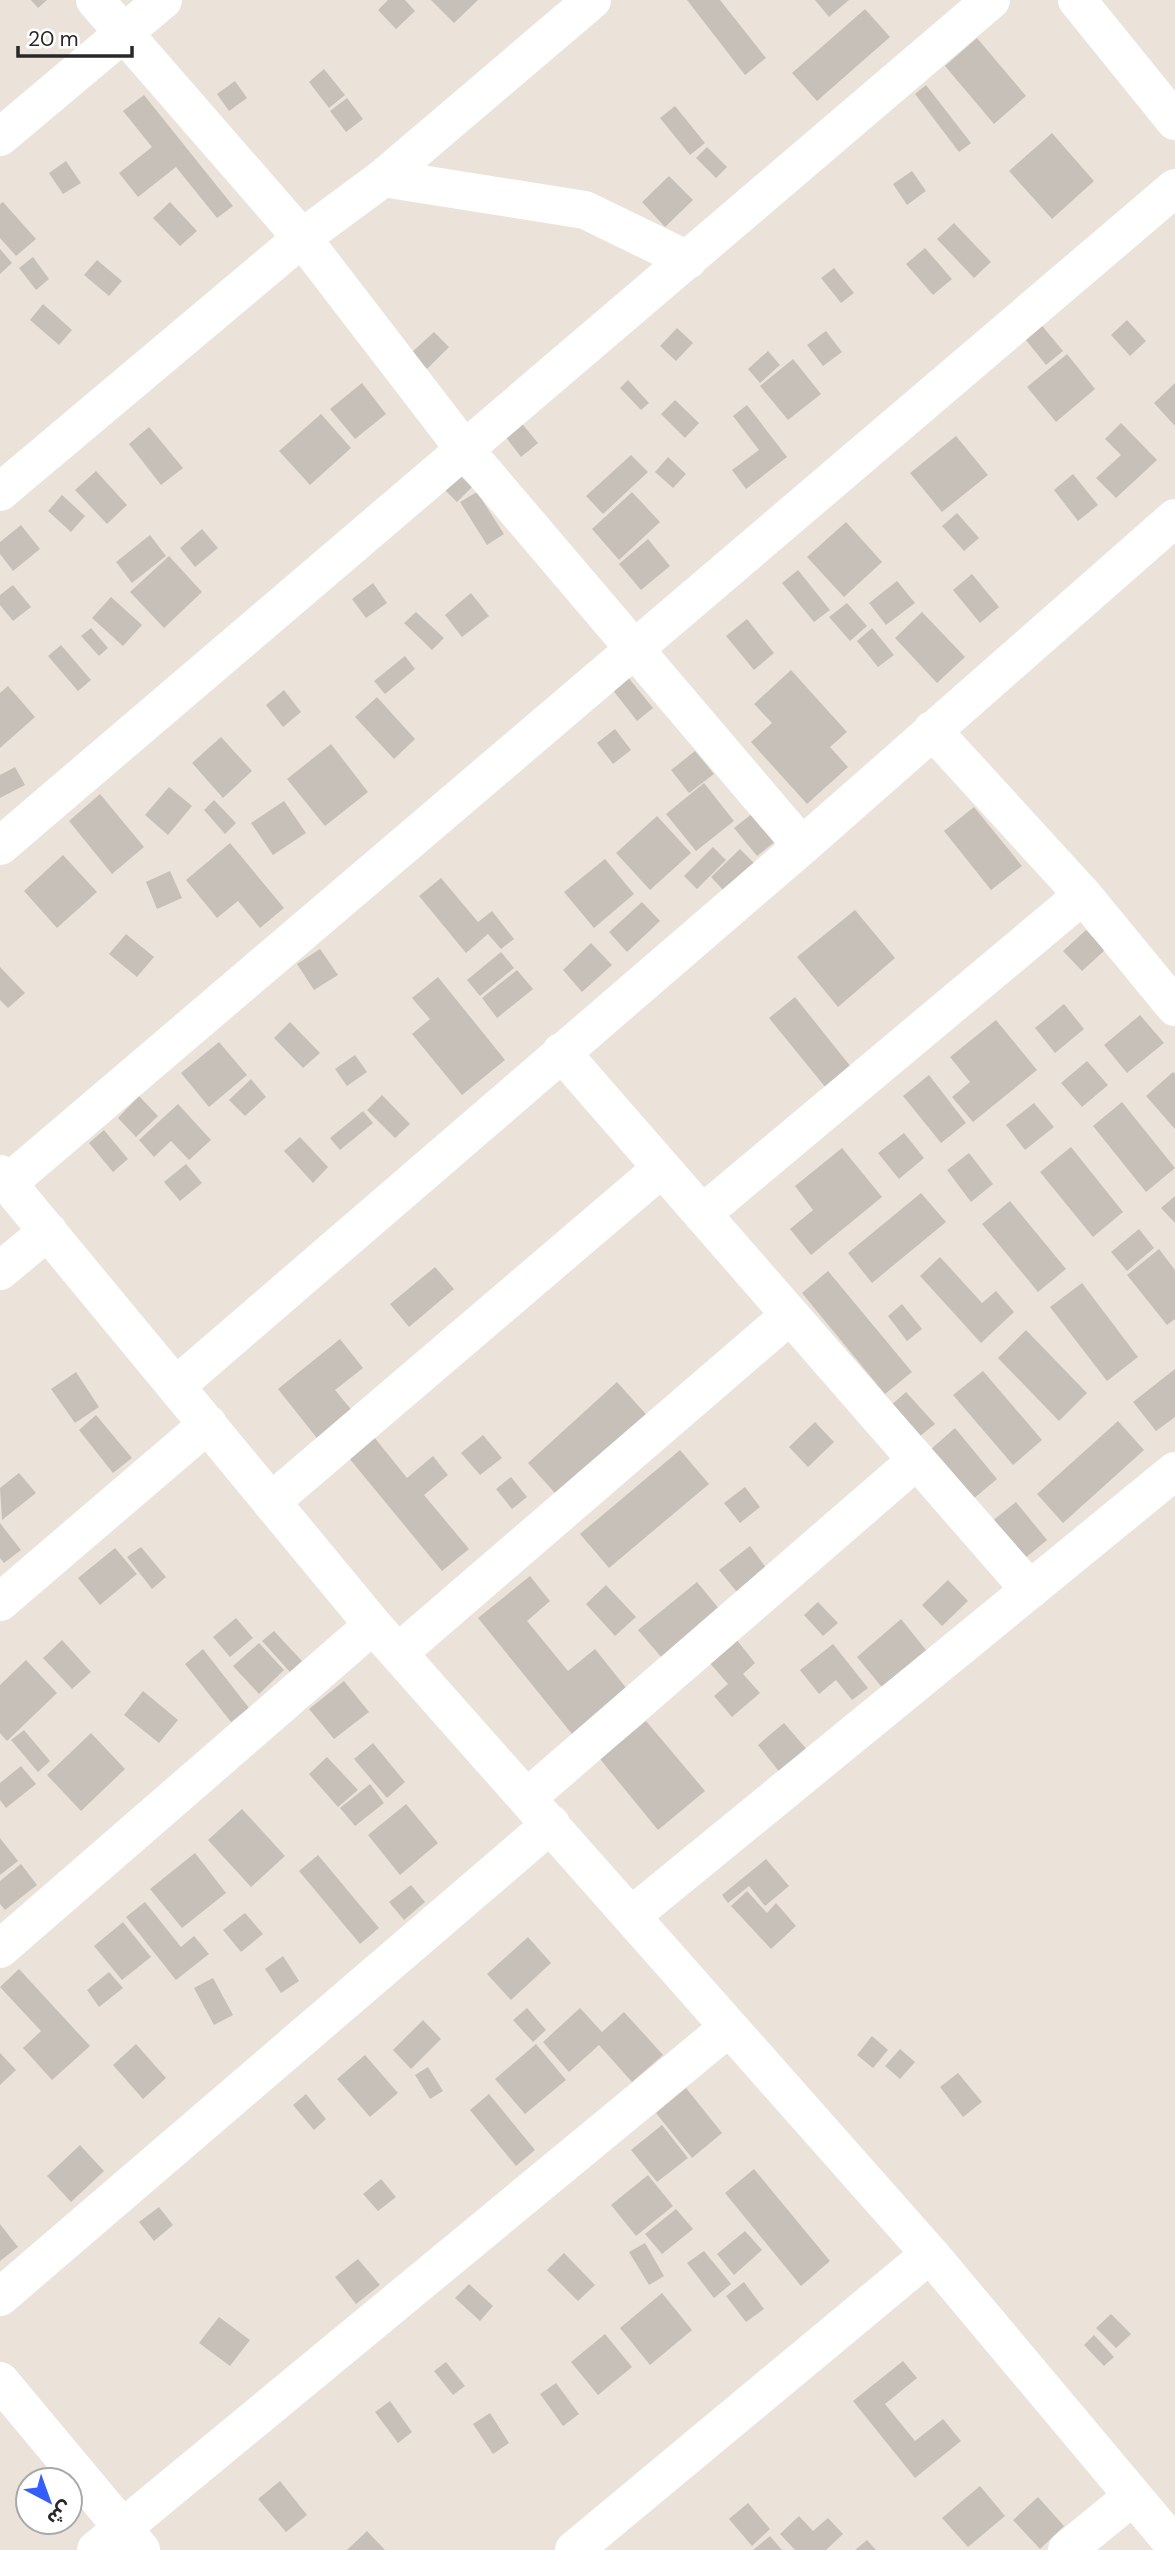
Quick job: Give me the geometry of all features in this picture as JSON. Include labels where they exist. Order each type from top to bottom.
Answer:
[{"type":"street","points":[[95,0],[302,238],[466,450],[802,846]]},
{"type":"street","points":[[0,137],[163,0]]},
{"type":"street","points":[[0,492],[302,238],[383,178],[592,0]]},
{"type":"street","points":[[0,846],[991,0]]},
{"type":"street","points":[[1077,0],[1175,121]]},
{"type":"street","points":[[383,178],[585,210],[688,260]]},
{"type":"street","points":[[1175,188],[4,1178],[373,1625],[930,2254],[1175,2546]]},
{"type":"street","points":[[177,1385],[802,846],[1175,518]]},
{"type":"street","points":[[932,730],[1083,895],[1175,1007]]},
{"type":"street","points":[[702,1214],[1083,895]]},
{"type":"street","points":[[561,1052],[1030,1590]]},
{"type":"street","points":[[272,1501],[662,1168]]},
{"type":"street","points":[[0,1271],[48,1231]]},
{"type":"street","points":[[398,1653],[790,1315]]},
{"type":"street","points":[[0,1602],[208,1424]]},
{"type":"street","points":[[0,2297],[540,1811],[917,1460]]},
{"type":"street","points":[[631,1916],[1175,1471]]},
{"type":"street","points":[[0,1949],[373,1625]]},
{"type":"street","points":[[0,2381],[120,2543],[728,2028]]},
{"type":"street","points":[[575,2550],[930,2254]]},
{"type":"street","points":[[1067,2550],[1133,2496]]},
{"type":"building","points":[[31,0],[47,0],[38,8]]},
{"type":"building","points":[[388,0],[405,0],[415,11],[396,29],[378,10]]},
{"type":"building","points":[[431,0],[478,0],[454,23]]},
{"type":"building","points":[[687,0],[720,0],[766,58],[745,75]]},
{"type":"building","points":[[815,0],[849,0],[829,17]]},
{"type":"building","points":[[865,9],[890,37],[817,101],[792,73]]},
{"type":"building","points":[[977,38],[1026,96],[994,124],[945,66]]},
{"type":"building","points":[[324,69],[345,95],[329,108],[309,82]]},
{"type":"building","points":[[235,81],[247,98],[229,111],[217,94]]},
{"type":"building","points":[[926,85],[971,143],[959,152],[915,94]]},
{"type":"building","points":[[144,95],[233,206],[217,218],[176,167],[138,197],[119,173],[152,147],[123,111]]},
{"type":"building","points":[[347,98],[363,119],[346,132],[330,111]]},
{"type":"building","points":[[675,106],[705,143],[690,155],[660,118]]},
{"type":"building","points":[[1052,133],[1094,181],[1052,219],[1009,171]]},
{"type":"building","points":[[707,147],[727,167],[716,178],[696,158]]},
{"type":"building","points":[[66,161],[81,183],[63,194],[49,173]]},
{"type":"building","points":[[912,171],[926,191],[907,205],[893,184]]},
{"type":"building","points":[[669,176],[693,200],[665,227],[642,202]]},
{"type":"building","points":[[3,202],[36,239],[16,256],[0,238],[0,204]]},
{"type":"building","points":[[170,202],[197,231],[180,246],[153,218]]},
{"type":"building","points":[[954,223],[991,262],[974,278],[937,239]]},
{"type":"building","points":[[925,248],[952,279],[933,295],[906,264]]},
{"type":"building","points":[[0,249],[12,263],[0,274]]},
{"type":"building","points":[[33,257],[49,279],[36,290],[19,268]]},
{"type":"building","points":[[97,260],[122,281],[109,296],[84,275]]},
{"type":"building","points":[[834,268],[854,293],[841,303],[821,278]]},
{"type":"building","points":[[43,304],[72,330],[59,345],[30,320]]},
{"type":"building","points":[[1127,320],[1146,341],[1130,356],[1111,335]]},
{"type":"building","points":[[1039,322],[1063,351],[1046,365],[1022,335]]},
{"type":"building","points":[[677,328],[693,343],[676,361],[660,346]]},
{"type":"building","points":[[826,331],[842,352],[823,366],[807,345]]},
{"type":"building","points":[[434,332],[449,347],[427,369],[411,353]]},
{"type":"building","points":[[768,351],[780,365],[760,383],[748,369]]},
{"type":"building","points":[[1067,354],[1095,389],[1056,422],[1027,387]]},
{"type":"building","points":[[793,359],[821,394],[788,420],[760,386]]},
{"type":"building","points":[[628,380],[649,403],[641,410],[620,388]]},
{"type":"building","points":[[362,383],[386,414],[355,439],[330,409]]},
{"type":"building","points":[[1175,383],[1175,426],[1154,403]]},
{"type":"building","points":[[675,400],[699,423],[685,438],[661,414]]},
{"type":"building","points":[[747,405],[787,457],[746,489],[732,470],[759,450],[733,416]]},
{"type":"building","points":[[321,414],[351,448],[310,485],[279,451]]},
{"type":"building","points":[[518,419],[538,443],[521,457],[502,432]]},
{"type":"building","points":[[1121,423],[1157,460],[1116,498],[1096,478],[1121,455],[1105,439]]},
{"type":"building","points":[[149,427],[183,468],[161,485],[129,444]]},
{"type":"building","points":[[956,436],[988,475],[942,512],[910,473]]},
{"type":"building","points":[[631,455],[648,472],[603,514],[586,496]]},
{"type":"building","points":[[668,457],[686,474],[673,488],[655,472]]},
{"type":"building","points":[[96,471],[127,505],[107,524],[75,490]]},
{"type":"building","points":[[456,472],[472,487],[457,502],[442,487]]},
{"type":"building","points":[[1073,474],[1098,505],[1078,521],[1054,490]]},
{"type":"building","points":[[477,492],[504,534],[487,545],[460,502]]},
{"type":"building","points":[[632,492],[660,522],[619,560],[592,529]]},
{"type":"building","points":[[62,495],[85,516],[71,532],[48,511]]},
{"type":"building","points":[[957,513],[979,538],[964,551],[942,526]]},
{"type":"building","points":[[846,522],[882,562],[844,597],[807,557]]},
{"type":"building","points":[[21,525],[40,549],[13,571],[0,554],[0,542]]},
{"type":"building","points":[[202,529],[218,548],[195,567],[180,548]]},
{"type":"building","points":[[150,535],[166,556],[132,583],[116,562]]},
{"type":"building","points":[[648,539],[670,566],[641,590],[619,564]]},
{"type":"building","points":[[169,556],[202,592],[164,628],[130,592]]},
{"type":"building","points":[[798,570],[830,610],[814,622],[782,583]]},
{"type":"building","points":[[972,574],[999,607],[980,623],[953,590]]},
{"type":"building","points":[[897,581],[915,603],[886,625],[869,603]]},
{"type":"building","points":[[373,583],[387,603],[366,618],[352,599]]},
{"type":"building","points":[[13,585],[31,607],[13,621],[0,605],[0,595]]},
{"type":"building","points":[[471,593],[489,616],[462,637],[445,615]]},
{"type":"building","points":[[111,597],[142,625],[123,646],[92,618]]},
{"type":"building","points":[[847,603],[867,626],[850,641],[829,617]]},
{"type":"building","points":[[416,612],[444,638],[432,650],[404,623]]},
{"type":"building","points":[[922,612],[965,657],[937,683],[895,638]]},
{"type":"building","points":[[747,619],[774,653],[754,670],[726,636]]},
{"type":"building","points":[[91,628],[108,648],[99,656],[81,636]]},
{"type":"building","points":[[872,628],[894,655],[878,667],[857,641]]},
{"type":"building","points":[[61,645],[91,680],[78,691],[48,656]]},
{"type":"building","points":[[405,656],[415,669],[385,694],[374,681]]},
{"type":"building","points":[[791,670],[847,732],[830,747],[848,767],[807,804],[751,742],[772,723],[754,704]]},
{"type":"building","points":[[627,676],[653,708],[637,721],[612,689]]},
{"type":"building","points":[[8,686],[35,717],[0,748],[0,693]]},
{"type":"building","points":[[284,690],[301,712],[283,727],[266,705]]},
{"type":"building","points":[[377,697],[415,739],[394,759],[355,717]]},
{"type":"building","points":[[615,729],[631,750],[613,764],[597,743]]},
{"type":"building","points":[[221,737],[252,771],[223,798],[192,763]]},
{"type":"building","points":[[331,744],[368,792],[325,826],[287,779]]},
{"type":"building","points":[[695,751],[714,774],[689,793],[671,770]]},
{"type":"building","points":[[15,767],[25,785],[0,798],[0,775]]},
{"type":"building","points":[[704,783],[734,821],[696,851],[666,814]]},
{"type":"building","points":[[169,787],[192,806],[168,835],[145,815]]},
{"type":"building","points":[[100,794],[144,847],[112,874],[69,821]]},
{"type":"building","points":[[214,800],[236,823],[225,834],[204,810]]},
{"type":"building","points":[[284,801],[306,833],[273,855],[251,823]]},
{"type":"building","points":[[974,807],[1022,866],[991,890],[944,831]]},
{"type":"building","points":[[758,809],[781,837],[757,856],[734,828]]},
{"type":"building","points":[[657,816],[691,853],[650,890],[616,853]]},
{"type":"building","points":[[230,843],[284,908],[260,928],[238,901],[217,918],[186,880]]},
{"type":"building","points":[[713,847],[726,860],[697,889],[684,876]]},
{"type":"building","points":[[740,849],[755,864],[725,892],[711,877]]},
{"type":"building","points":[[63,855],[97,892],[57,928],[24,891]]},
{"type":"building","points":[[605,859],[634,894],[594,928],[564,892]]},
{"type":"building","points":[[170,871],[182,898],[157,909],[146,882]]},
{"type":"building","points":[[441,878],[478,922],[492,911],[514,939],[501,949],[488,934],[466,953],[419,896]]},
{"type":"building","points":[[642,902],[660,921],[627,952],[609,932]]},
{"type":"building","points":[[855,910],[895,958],[838,1007],[797,957]]},
{"type":"building","points":[[1086,930],[1105,950],[1082,971],[1063,951]]},
{"type":"building","points":[[126,934],[154,957],[137,977],[109,954]]},
{"type":"building","points":[[591,943],[612,965],[582,992],[563,970]]},
{"type":"building","points":[[320,949],[338,975],[314,990],[297,964]]},
{"type":"building","points":[[501,952],[514,968],[480,996],[467,980]]},
{"type":"building","points":[[0,967],[25,993],[8,1008],[0,1000]]},
{"type":"building","points":[[517,970],[533,989],[497,1018],[482,998]]},
{"type":"building","points":[[438,977],[505,1060],[462,1095],[412,1034],[430,1019],[412,998]]},
{"type":"building","points":[[795,997],[851,1067],[826,1088],[769,1018]]},
{"type":"building","points":[[1064,1004],[1084,1029],[1055,1053],[1035,1028]]},
{"type":"building","points":[[1140,1015],[1164,1043],[1127,1073],[1104,1045]]},
{"type":"building","points":[[996,1020],[1037,1070],[973,1122],[952,1097],[970,1082],[950,1057]]},
{"type":"building","points":[[290,1022],[320,1053],[303,1068],[274,1038]]},
{"type":"building","points":[[219,1042],[247,1075],[209,1107],[181,1073]]},
{"type":"building","points":[[355,1055],[367,1072],[347,1086],[335,1069]]},
{"type":"building","points":[[1087,1061],[1108,1085],[1082,1107],[1061,1083]]},
{"type":"building","points":[[1173,1072],[1175,1074],[1175,1129],[1146,1096]]},
{"type":"building","points":[[929,1075],[966,1123],[941,1143],[903,1096]]},
{"type":"building","points":[[251,1079],[266,1097],[245,1116],[229,1100]]},
{"type":"building","points":[[382,1095],[410,1124],[395,1138],[367,1110]]},
{"type":"building","points":[[139,1096],[158,1116],[136,1137],[118,1118]]},
{"type":"building","points":[[1122,1102],[1175,1168],[1146,1192],[1093,1126]]},
{"type":"building","points":[[1034,1103],[1054,1127],[1025,1150],[1006,1125]]},
{"type":"building","points":[[178,1104],[211,1140],[189,1160],[171,1141],[154,1157],[139,1140]]},
{"type":"building","points":[[363,1111],[373,1123],[340,1150],[330,1138]]},
{"type":"building","points":[[104,1130],[128,1159],[113,1172],[89,1143]]},
{"type":"building","points":[[904,1133],[924,1158],[899,1179],[878,1153]]},
{"type":"building","points":[[300,1137],[328,1167],[313,1183],[284,1151]]},
{"type":"building","points":[[1071,1147],[1123,1212],[1093,1237],[1040,1172]]},
{"type":"building","points":[[842,1148],[882,1197],[811,1255],[790,1229],[813,1210],[795,1186]]},
{"type":"building","points":[[969,1153],[993,1184],[971,1202],[947,1170]]},
{"type":"building","points":[[186,1164],[202,1183],[180,1201],[164,1182]]},
{"type":"building","points":[[921,1193],[946,1222],[872,1283],[848,1253]]},
{"type":"building","points":[[1175,1196],[1175,1223],[1161,1208]]},
{"type":"building","points":[[1010,1201],[1066,1269],[1038,1292],[982,1224]]},
{"type":"building","points":[[1139,1229],[1154,1248],[1127,1271],[1111,1252]]},
{"type":"building","points":[[1159,1249],[1175,1270],[1175,1319],[1167,1325],[1127,1275]]},
{"type":"building","points":[[940,1257],[982,1303],[996,1291],[1014,1312],[981,1343],[920,1276]]},
{"type":"building","points":[[435,1267],[454,1289],[409,1327],[390,1304]]},
{"type":"building","points":[[828,1271],[912,1372],[885,1394],[802,1293]]},
{"type":"building","points":[[1082,1283],[1138,1357],[1107,1381],[1050,1307]]},
{"type":"building","points":[[902,1304],[922,1329],[907,1341],[888,1316]]},
{"type":"building","points":[[1026,1330],[1087,1393],[1059,1421],[998,1358]]},
{"type":"building","points":[[340,1339],[363,1368],[335,1390],[359,1419],[324,1447],[278,1389]]},
{"type":"building","points":[[1175,1369],[1175,1417],[1156,1431],[1133,1402]]},
{"type":"building","points":[[983,1371],[1042,1440],[1013,1465],[953,1395]]},
{"type":"building","points":[[76,1372],[99,1407],[75,1423],[51,1389]]},
{"type":"building","points":[[617,1382],[652,1421],[562,1501],[528,1463]]},
{"type":"building","points":[[906,1392],[935,1424],[915,1440],[888,1408]]},
{"type":"building","points":[[96,1415],[132,1458],[113,1473],[79,1430]]},
{"type":"building","points":[[1118,1421],[1144,1450],[1063,1523],[1037,1494]]},
{"type":"building","points":[[815,1422],[834,1442],[808,1467],[789,1447]]},
{"type":"building","points":[[955,1428],[997,1479],[972,1500],[930,1450]]},
{"type":"building","points":[[483,1435],[502,1458],[480,1475],[461,1453]]},
{"type":"building","points":[[374,1437],[407,1478],[433,1456],[448,1475],[424,1495],[469,1549],[442,1571],[349,1458]]},
{"type":"building","points":[[680,1450],[709,1484],[609,1568],[580,1534]]},
{"type":"building","points":[[19,1473],[36,1493],[2,1520],[0,1488]]},
{"type":"building","points":[[511,1477],[527,1497],[512,1509],[496,1489]]},
{"type":"building","points":[[745,1487],[760,1507],[740,1523],[724,1503]]},
{"type":"building","points":[[1016,1502],[1047,1540],[1018,1564],[986,1526]]},
{"type":"building","points":[[0,1523],[21,1550],[4,1563],[0,1558]]},
{"type":"building","points":[[750,1546],[767,1569],[737,1592],[719,1570]]},
{"type":"building","points":[[141,1547],[166,1577],[152,1589],[127,1557]]},
{"type":"building","points":[[115,1548],[137,1574],[100,1605],[78,1578]]},
{"type":"building","points":[[530,1576],[550,1601],[527,1621],[568,1671],[595,1649],[627,1689],[572,1734],[478,1618]]},
{"type":"building","points":[[948,1580],[968,1601],[942,1626],[922,1605]]},
{"type":"building","points":[[697,1582],[720,1610],[662,1658],[638,1630]]},
{"type":"building","points":[[606,1585],[636,1617],[615,1636],[586,1604]]},
{"type":"building","points":[[818,1602],[838,1623],[823,1636],[804,1615]]},
{"type":"building","points":[[236,1618],[253,1638],[230,1657],[213,1637]]},
{"type":"building","points":[[901,1619],[934,1660],[890,1697],[857,1657]]},
{"type":"building","points":[[274,1631],[302,1661],[290,1672],[262,1641]]},
{"type":"building","points":[[736,1639],[755,1663],[743,1674],[760,1693],[732,1717],[714,1696],[728,1684],[709,1662]]},
{"type":"building","points":[[62,1640],[91,1672],[72,1689],[43,1658]]},
{"type":"building","points":[[259,1643],[284,1670],[259,1694],[233,1666]]},
{"type":"building","points":[[833,1644],[868,1688],[852,1700],[836,1680],[819,1694],[800,1670]]},
{"type":"building","points":[[203,1649],[249,1708],[231,1722],[185,1664]]},
{"type":"building","points":[[26,1660],[57,1693],[7,1741],[0,1733],[0,1685]]},
{"type":"building","points":[[344,1681],[369,1712],[334,1739],[309,1709]]},
{"type":"building","points":[[143,1691],[178,1720],[159,1743],[124,1715]]},
{"type":"building","points":[[646,1721],[705,1791],[658,1830],[600,1759]]},
{"type":"building","points":[[784,1723],[809,1752],[781,1774],[758,1745]]},
{"type":"building","points":[[24,1730],[50,1761],[38,1772],[11,1740]]},
{"type":"building","points":[[91,1733],[125,1769],[81,1811],[47,1775]]},
{"type":"building","points":[[373,1743],[405,1782],[387,1798],[354,1759]]},
{"type":"building","points":[[327,1757],[358,1790],[338,1807],[309,1774]]},
{"type":"building","points":[[21,1766],[36,1784],[6,1808],[0,1800],[0,1783]]},
{"type":"building","points":[[370,1784],[384,1803],[355,1826],[340,1808]]},
{"type":"building","points":[[406,1804],[438,1843],[400,1875],[368,1835]]},
{"type":"building","points":[[242,1809],[285,1856],[251,1887],[208,1840]]},
{"type":"building","points":[[0,1838],[18,1861],[0,1875]]},
{"type":"building","points":[[195,1853],[226,1893],[182,1928],[150,1889]]},
{"type":"building","points":[[318,1855],[379,1928],[360,1944],[299,1871]]},
{"type":"building","points":[[766,1859],[789,1886],[765,1906],[749,1886],[728,1903],[722,1895]]},
{"type":"building","points":[[21,1864],[37,1885],[5,1910],[0,1904],[0,1881]]},
{"type":"building","points":[[411,1885],[425,1902],[404,1920],[389,1902]]},
{"type":"building","points":[[747,1891],[767,1913],[776,1903],[796,1926],[771,1949],[731,1906]]},
{"type":"building","points":[[145,1902],[181,1947],[194,1936],[209,1954],[176,1980],[126,1917]]},
{"type":"building","points":[[245,1913],[263,1934],[241,1952],[223,1930]]},
{"type":"building","points":[[123,1922],[151,1957],[122,1980],[94,1946]]},
{"type":"building","points":[[528,1937],[551,1963],[511,2000],[487,1974]]},
{"type":"building","points":[[283,1956],[299,1981],[281,1993],[265,1969]]},
{"type":"building","points":[[19,1969],[90,2046],[52,2080],[23,2048],[41,2031],[0,1987]]},
{"type":"building","points":[[109,1972],[123,1988],[99,2007],[87,1990]]},
{"type":"building","points":[[213,1978],[233,2015],[214,2025],[194,1988]]},
{"type":"building","points":[[527,2008],[546,2030],[533,2042],[513,2020]]},
{"type":"building","points":[[580,2008],[602,2032],[624,2012],[663,2055],[632,2082],[599,2045],[569,2072],[543,2042]]},
{"type":"building","points":[[423,2020],[441,2039],[411,2069],[393,2050]]},
{"type":"building","points":[[872,2036],[888,2050],[873,2068],[857,2055]]},
{"type":"building","points":[[136,2044],[166,2078],[143,2099],[113,2065]]},
{"type":"building","points":[[536,2044],[566,2080],[525,2114],[495,2079]]},
{"type":"building","points":[[900,2049],[915,2062],[900,2079],[885,2066]]},
{"type":"building","points":[[0,2053],[16,2070],[0,2085]]},
{"type":"building","points":[[365,2055],[398,2093],[370,2117],[337,2079]]},
{"type":"building","points":[[428,2067],[443,2091],[430,2099],[415,2075]]},
{"type":"building","points":[[958,2073],[982,2102],[963,2117],[940,2087]]},
{"type":"building","points":[[686,2088],[722,2133],[692,2158],[656,2113]]},
{"type":"building","points":[[306,2094],[326,2119],[314,2130],[293,2105]]},
{"type":"building","points":[[489,2094],[535,2150],[516,2166],[470,2110]]},
{"type":"building","points":[[662,2125],[688,2158],[657,2182],[631,2150]]},
{"type":"building","points":[[80,2145],[104,2171],[71,2202],[47,2176]]},
{"type":"building","points":[[754,2169],[830,2261],[801,2286],[725,2193]]},
{"type":"building","points":[[648,2175],[673,2206],[636,2236],[611,2205]]},
{"type":"building","points":[[381,2179],[396,2197],[378,2211],[363,2194]]},
{"type":"building","points":[[159,2207],[173,2225],[154,2241],[139,2222]]},
{"type":"building","points":[[676,2209],[693,2229],[662,2254],[645,2234]]},
{"type":"building","points":[[0,2224],[18,2247],[0,2261]]},
{"type":"building","points":[[745,2231],[762,2250],[734,2275],[717,2254]]},
{"type":"building","points":[[645,2243],[664,2276],[649,2285],[629,2252]]},
{"type":"building","points":[[704,2251],[731,2284],[714,2298],[687,2263]]},
{"type":"building","points":[[564,2253],[595,2285],[578,2301],[547,2270]]},
{"type":"building","points":[[358,2259],[380,2285],[356,2304],[335,2277]]},
{"type":"building","points":[[744,2282],[764,2309],[746,2322],[726,2296]]},
{"type":"building","points":[[469,2284],[493,2306],[480,2321],[455,2298]]},
{"type":"building","points":[[662,2293],[692,2330],[650,2365],[620,2328]]},
{"type":"building","points":[[1111,2314],[1131,2334],[1116,2348],[1096,2328]]},
{"type":"building","points":[[219,2317],[250,2340],[230,2366],[199,2343]]},
{"type":"building","points":[[605,2334],[632,2367],[598,2395],[571,2362]]},
{"type":"building","points":[[1094,2335],[1114,2357],[1104,2366],[1084,2345]]},
{"type":"building","points":[[903,2361],[917,2378],[885,2404],[915,2441],[943,2419],[961,2441],[915,2478],[853,2401]]},
{"type":"building","points":[[446,2362],[465,2386],[453,2395],[434,2371]]},
{"type":"building","points":[[556,2383],[579,2414],[563,2426],[540,2394]]},
{"type":"building","points":[[390,2401],[412,2432],[398,2443],[375,2412]]},
{"type":"building","points":[[490,2413],[509,2443],[493,2454],[473,2424]]},
{"type":"building","points":[[280,2481],[307,2515],[286,2532],[258,2499]]},
{"type":"building","points":[[980,2486],[1005,2516],[968,2547],[942,2518]]},
{"type":"building","points":[[1038,2497],[1064,2526],[1040,2549],[1013,2520]]},
{"type":"building","points":[[748,2503],[770,2529],[752,2546],[729,2519]]},
{"type":"building","points":[[799,2516],[813,2531],[828,2518],[843,2534],[826,2550],[795,2550],[780,2534]]},
{"type":"building","points":[[367,2531],[385,2550],[347,2550]]},
{"type":"building","points":[[770,2536],[782,2550],[753,2550]]},
{"type":"building","points":[[867,2540],[876,2550],[855,2550]]}]
